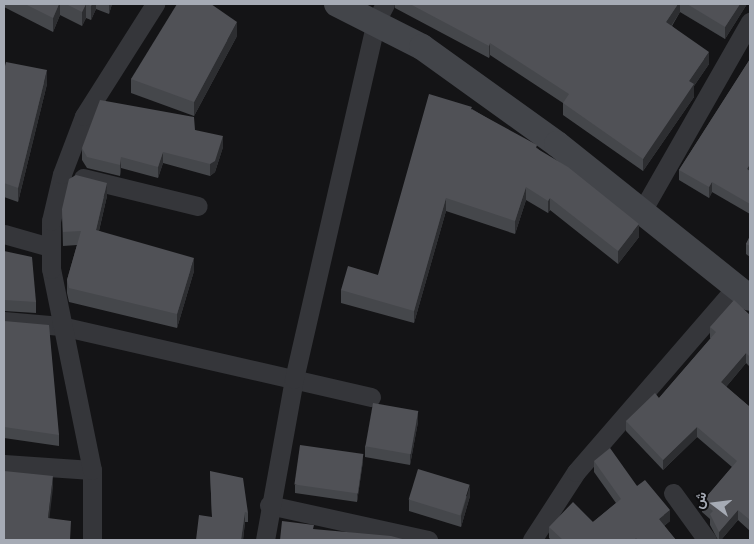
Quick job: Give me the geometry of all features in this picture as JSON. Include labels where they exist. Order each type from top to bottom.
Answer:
[{"type":"street","points":[[92,540],[92,470],[61,326],[50,247],[51,221],[62,174],[84,116],[155,4]]},
{"type":"street","points":[[337,4],[380,13],[422,47],[557,144],[743,293],[576,472],[532,540]]},
{"type":"street","points":[[265,540],[269,505],[294,378],[380,13]]},
{"type":"street","points":[[642,211],[745,45],[750,22]]},
{"type":"street","points":[[62,174],[198,206]]},
{"type":"street","points":[[4,234],[50,247]]},
{"type":"street","points":[[4,321],[61,326],[371,397]]},
{"type":"street","points":[[4,464],[92,470]]},
{"type":"street","points":[[673,493],[707,540]]},
{"type":"street","points":[[269,505],[428,540]]},
{"type":"building","points":[[25,4],[59,4],[53,18]]},
{"type":"building","points":[[66,4],[86,4],[82,12]]},
{"type":"building","points":[[177,4],[211,4],[237,22],[194,102],[131,79]]},
{"type":"building","points":[[410,4],[678,4],[666,22],[709,52],[689,81],[694,84],[643,159],[563,103],[569,94],[490,43],[489,46]]},
{"type":"building","points":[[687,4],[740,4],[725,27]]},
{"type":"building","points":[[750,59],[750,164],[747,169],[750,171],[750,204],[712,182],[709,187],[679,170]]},
{"type":"building","points":[[6,62],[47,70],[18,188],[4,183],[4,70]]},
{"type":"building","points":[[429,94],[472,107],[471,109],[537,145],[536,148],[568,167],[639,224],[618,251],[550,198],[548,201],[526,187],[515,221],[446,198],[414,311],[341,290],[348,266],[378,275]]},
{"type":"building","points":[[100,100],[194,117],[195,130],[223,136],[215,161],[210,164],[163,152],[158,167],[121,157],[120,165],[87,157],[82,148]]},
{"type":"building","points":[[76,175],[107,183],[96,230],[194,258],[177,314],[69,288],[67,280],[81,231],[63,232],[62,209],[69,179]]},
{"type":"building","points":[[750,236],[750,246],[746,244]]},
{"type":"building","points":[[4,251],[32,257],[36,302],[4,300]]},
{"type":"building","points":[[734,300],[750,315],[750,357],[746,353],[721,382],[750,407],[750,520],[738,510],[719,532],[710,514],[713,511],[702,502],[737,461],[697,427],[663,460],[626,421],[655,393],[659,398],[716,332],[710,327]]},
{"type":"building","points":[[4,321],[49,325],[59,435],[4,427]]},
{"type":"building","points":[[373,403],[418,411],[411,454],[365,446]]},
{"type":"building","points":[[300,445],[363,454],[358,494],[294,485]]},
{"type":"building","points":[[610,448],[637,486],[645,480],[670,510],[659,519],[676,540],[638,540],[636,538],[634,540],[563,540],[549,527],[573,502],[593,522],[621,499],[594,461]]},
{"type":"building","points":[[418,469],[470,485],[460,515],[409,500]]},
{"type":"building","points":[[4,471],[53,476],[48,518],[71,521],[70,540],[4,540]]},
{"type":"building","points":[[210,471],[243,478],[248,513],[245,512],[241,540],[196,540],[199,515],[212,517]]},
{"type":"building","points":[[282,521],[314,525],[313,529],[391,536],[406,540],[280,540]]}]
